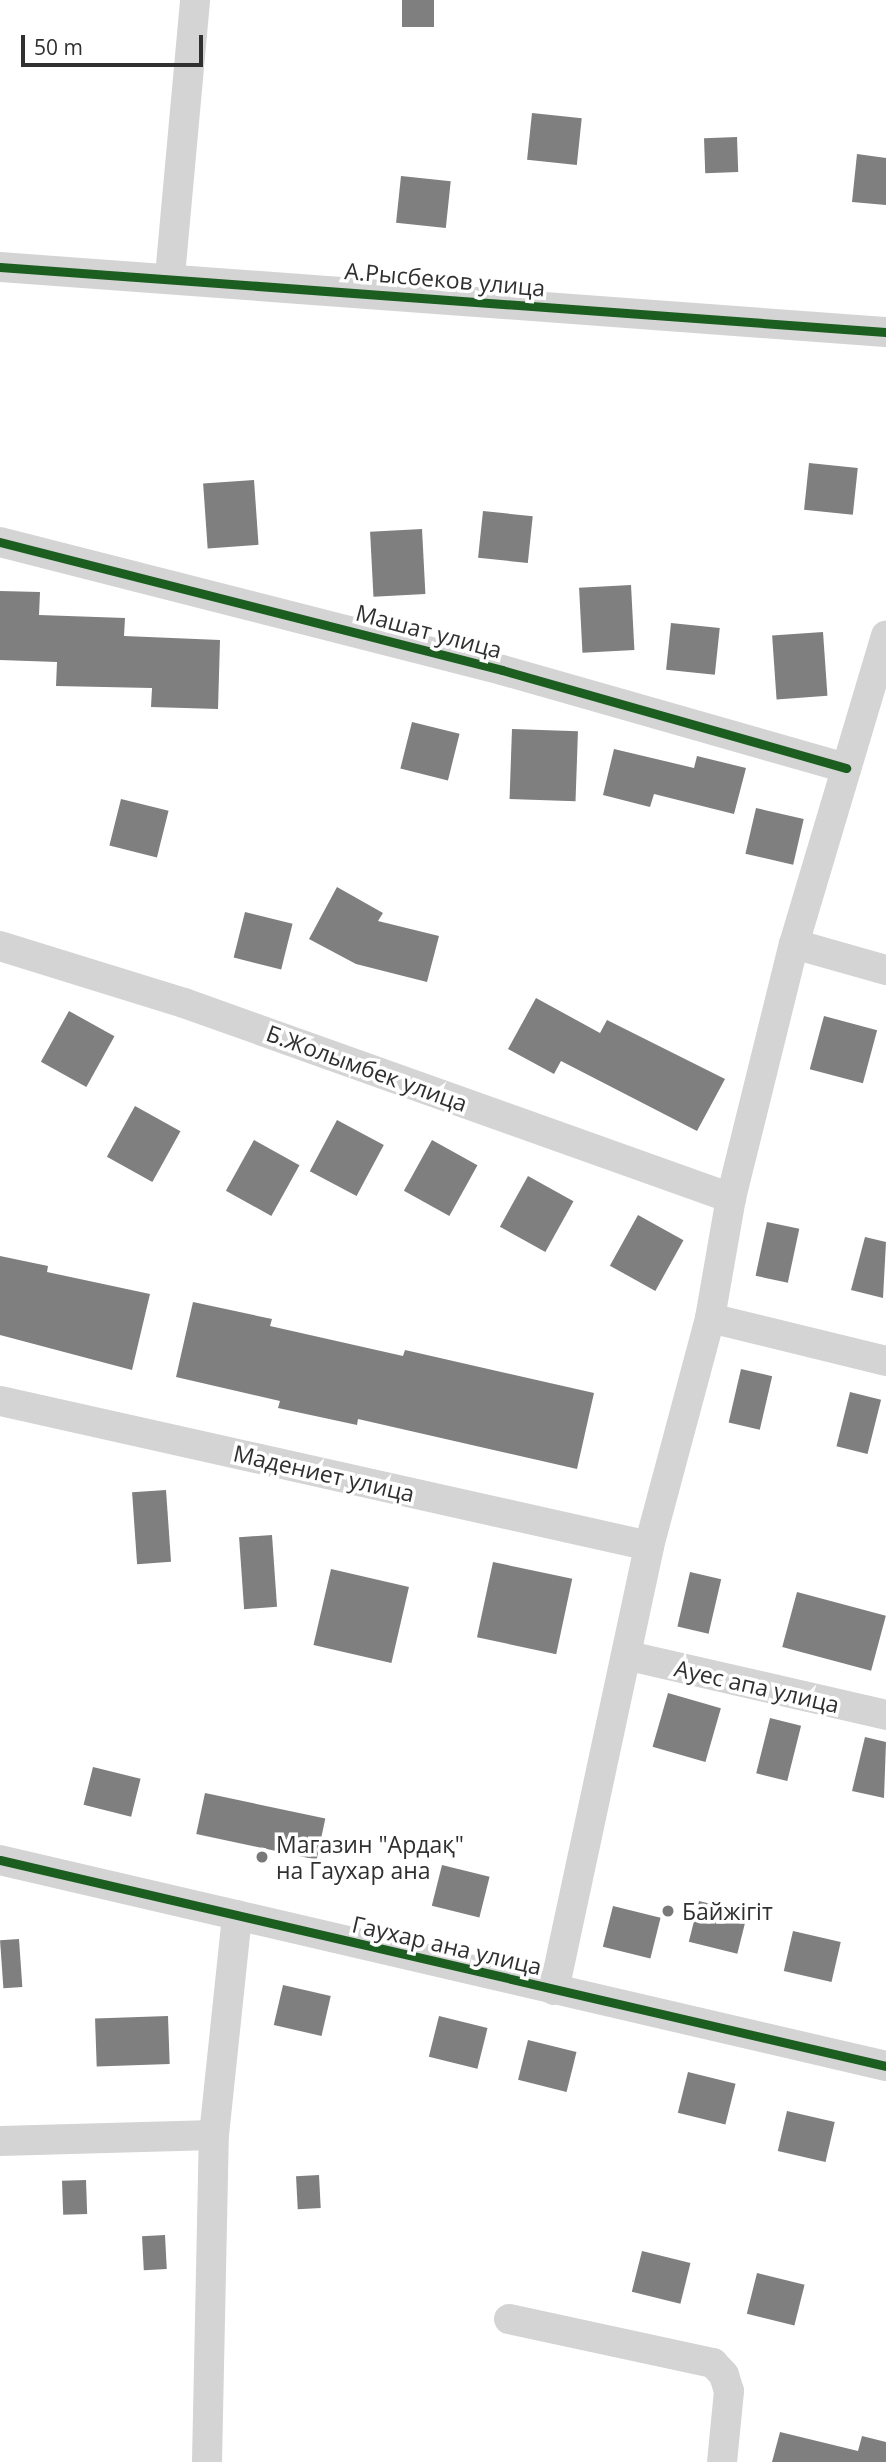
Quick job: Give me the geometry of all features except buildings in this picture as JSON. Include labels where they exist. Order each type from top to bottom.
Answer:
[{"type":"street","points":[[170,276],[195,0]]},
{"type":"street","name":"А.Рысбеков улица","points":[[0,267],[170,276],[886,332]]},
{"type":"street","name":"Машат улица","points":[[0,542],[502,670],[846,768]]},
{"type":"street","points":[[554,1990],[629,1656],[649,1546],[710,1318],[731,1198],[794,944],[846,768],[873,722],[886,635]]},
{"type":"street","points":[[794,944],[886,970]]},
{"type":"street","name":"Б.Жолымбек улица","points":[[0,946],[184,1003],[731,1198]]},
{"type":"street","points":[[710,1318],[886,1361]]},
{"type":"street","name":"Мадениет улица","points":[[0,1401],[649,1546]]},
{"type":"street","name":"Ауес апа улица","points":[[629,1656],[886,1715]]},
{"type":"street","name":"Гаухар ана улица","points":[[0,1860],[886,2066]]},
{"type":"street","points":[[207,2462],[214,2135],[237,1915]]},
{"type":"street","points":[[0,2141],[214,2135]]},
{"type":"street","points":[[509,2319],[713,2363],[724,2375],[729,2391],[722,2462]]},
{"type":"cycle path","points":[[0,267],[886,332]]},
{"type":"cycle path","points":[[0,542],[502,670],[846,768]]},
{"type":"cycle path","points":[[0,1860],[886,2066]]},
{"type":"place","name":"Магазин \"Ардақ\" на Гаухар ана","points":[[262,1857]]},
{"type":"place","name":"Байжігіт","points":[[668,1911]]}]
